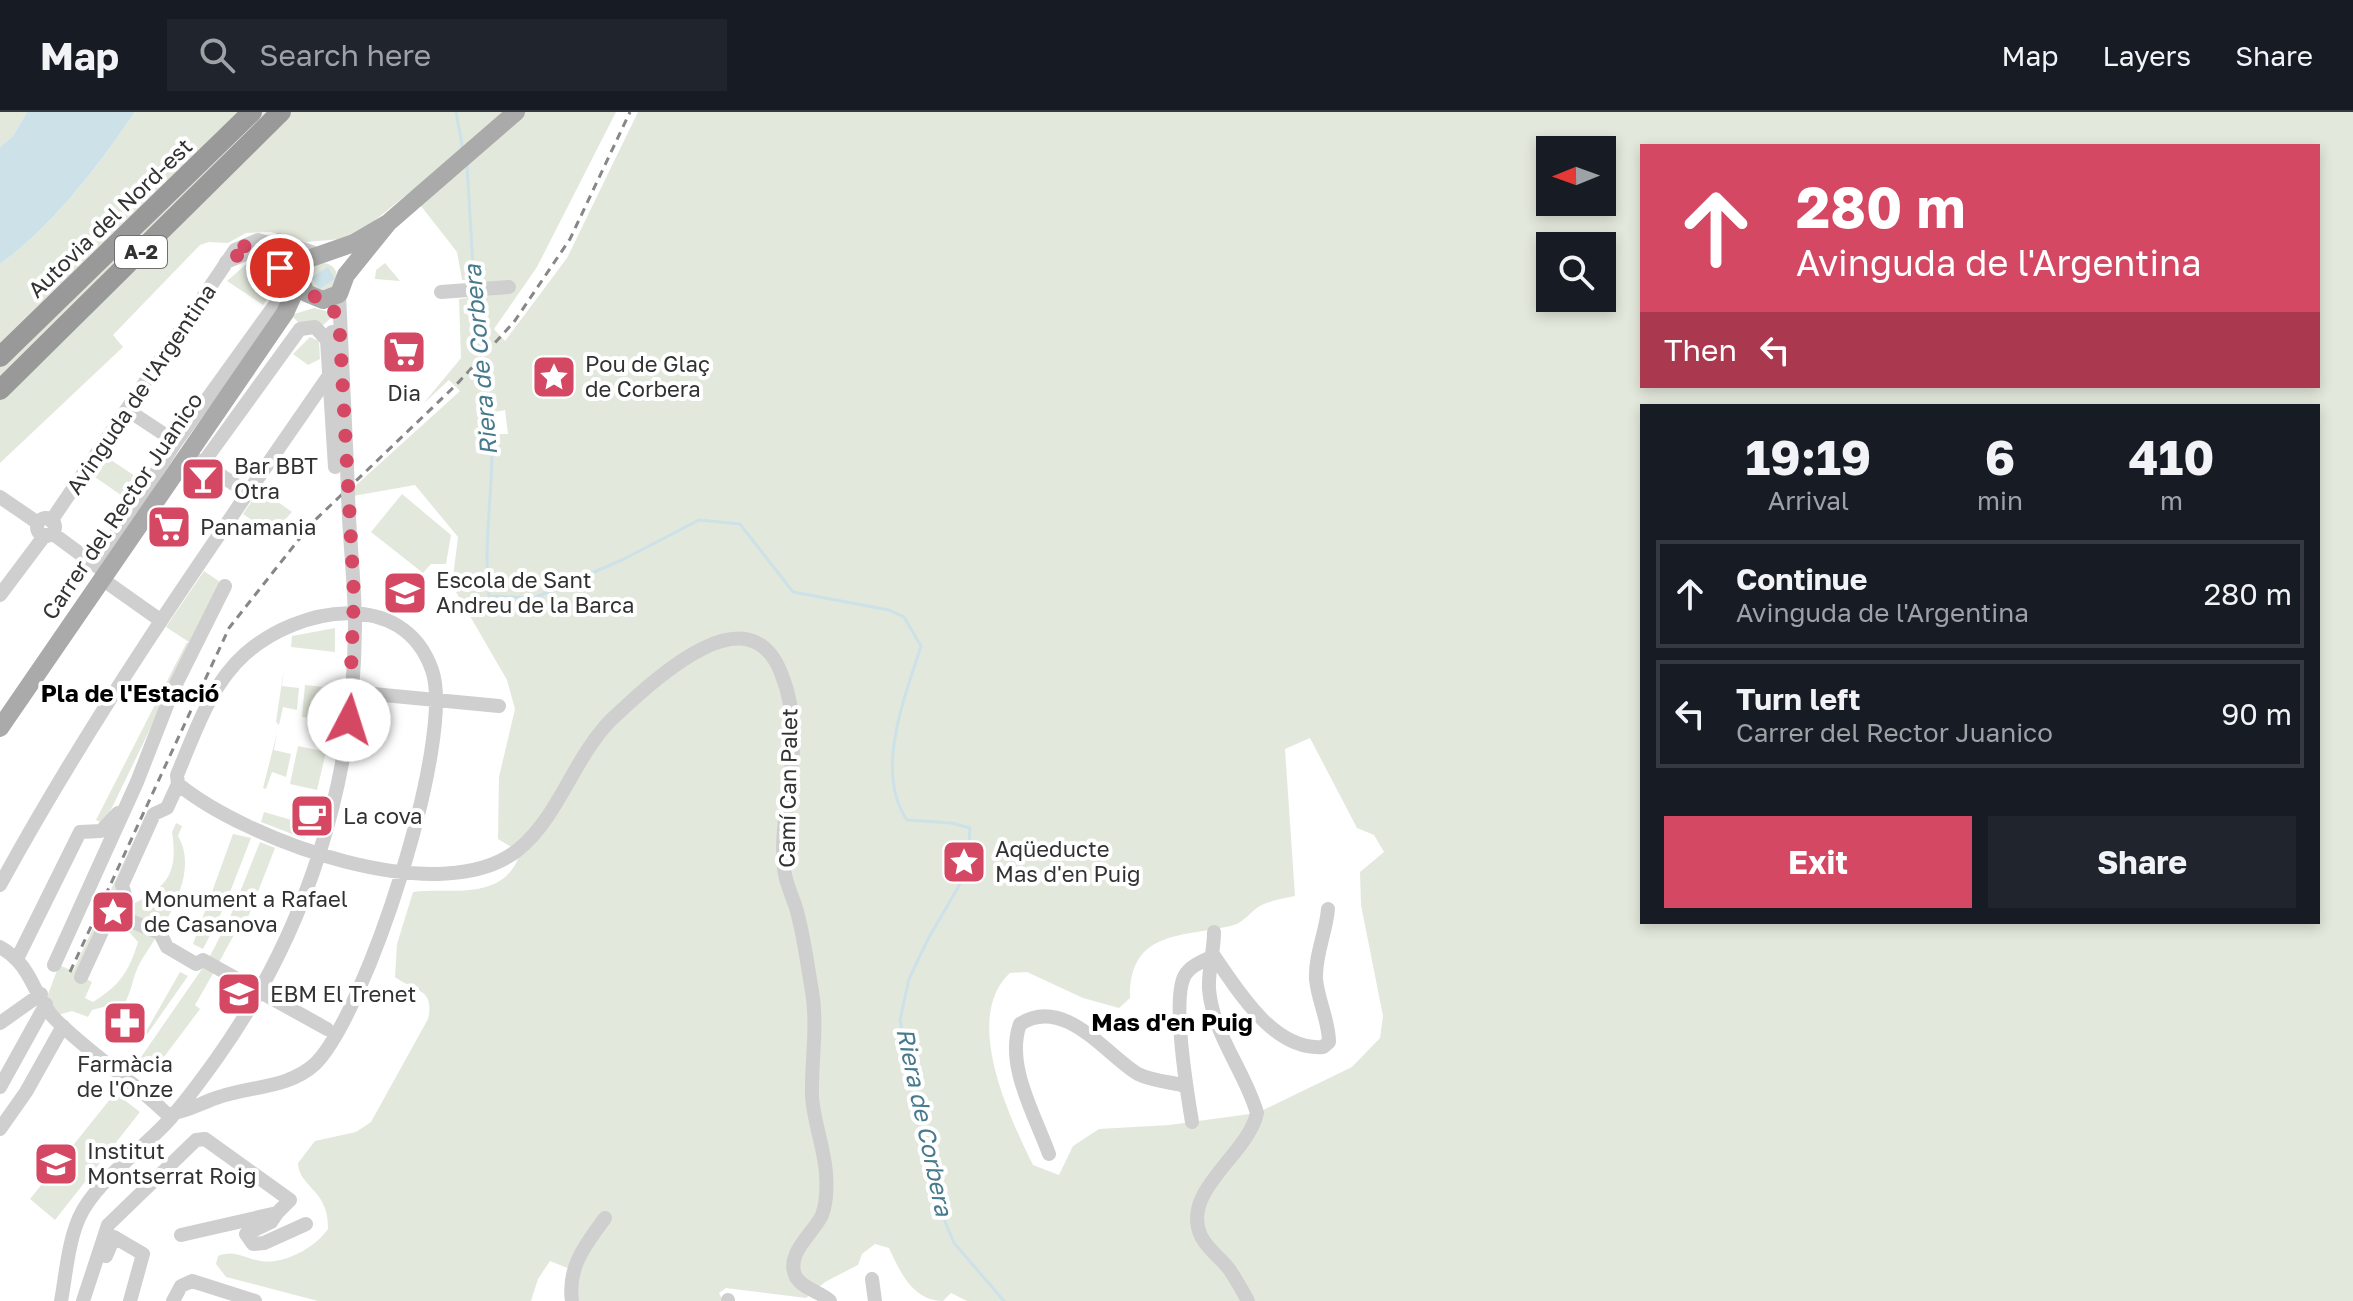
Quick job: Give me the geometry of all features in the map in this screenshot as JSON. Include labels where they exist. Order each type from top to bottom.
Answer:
[{"type":"highway","name":"Autovia del Nord-est","points":[[0,357],[252,112]]},
{"type":"highway","name":"Autovia del Nord-est","points":[[0,390],[281,112]]},
{"type":"main road","points":[[285,313],[327,298],[388,223],[516,112]]},
{"type":"main road","points":[[327,298],[306,293],[299,280],[305,262],[388,223]]},
{"type":"main road","points":[[322,254],[342,263],[346,275]]},
{"type":"main road","name":"Carrer del Rector Juanico","points":[[0,728],[101,572],[189,453],[285,313],[299,280]]},
{"type":"street","name":"Avinguda de l'Argentina","points":[[0,595],[129,411],[230,259],[227,253],[233,244],[257,235],[322,254]]},
{"type":"street","points":[[230,259],[250,242],[269,242],[287,254],[299,280]]},
{"type":"street","name":"Carrer del Rector Juanico","points":[[189,453],[282,295],[284,277],[270,255],[253,251],[230,259]]},
{"type":"street","points":[[441,292],[509,287]]},
{"type":"street","points":[[327,298],[340,320],[341,467]]},
{"type":"street","points":[[61,1301],[79,1217],[105,1184],[196,1087],[260,992],[299,911],[321,853],[339,782],[352,692],[355,613],[348,494],[341,467],[327,340],[340,320]]},
{"type":"street","name":"Carrer del Rector Juanico","points":[[189,453],[300,329],[315,327],[327,340]]},
{"type":"street","points":[[0,885],[33,825],[160,620],[330,374]]},
{"type":"street","points":[[129,411],[248,493]]},
{"type":"street","points":[[0,497],[46,528],[160,620]]},
{"type":"street","points":[[54,965],[137,782],[194,646],[225,586]]},
{"type":"street","points":[[81,977],[104,927],[117,923],[121,917],[127,901],[122,885],[154,814],[167,808],[178,784],[177,775],[219,684],[244,655],[272,634],[303,620],[355,613],[384,618],[411,635],[433,672],[437,699],[423,791],[402,871],[354,998],[315,1063],[291,1079],[214,1098],[172,1115]]},
{"type":"street","name":"Camí Can Palet","points":[[402,871],[461,875],[506,858],[532,835],[593,740],[673,667],[706,647],[729,639],[756,640],[770,650],[788,689],[792,716],[792,761],[783,823],[784,868],[803,937],[813,997],[812,1095],[824,1155],[826,1194],[822,1215],[798,1250],[794,1268],[801,1283],[830,1301]]},
{"type":"street","points":[[352,692],[499,706]]},
{"type":"street","points":[[18,957],[80,832],[101,831],[115,819],[137,782]]},
{"type":"street","points":[[178,784],[227,815],[321,853],[402,871]]},
{"type":"street","points":[[1214,956],[1282,1037],[1310,1048],[1323,1047],[1329,1042],[1329,1031],[1324,1023],[1316,978],[1328,909]]},
{"type":"street","points":[[121,917],[160,933],[167,947],[196,964],[203,960],[327,1029]]},
{"type":"street","points":[[1214,932],[1214,956],[1209,980],[1212,1007],[1228,1051],[1257,1113],[1244,1140],[1200,1203],[1196,1221],[1202,1240],[1230,1269],[1248,1301]]},
{"type":"street","points":[[0,947],[18,957],[63,1026],[172,1115]]},
{"type":"street","points":[[1192,1122],[1186,1086],[1181,984],[1185,973],[1193,966],[1214,956]]},
{"type":"street","points":[[0,1023],[43,999]]},
{"type":"street","points":[[0,1087],[24,1047],[43,999]]},
{"type":"street","points":[[1049,1154],[1017,1060],[1017,1033],[1020,1024],[1029,1018],[1051,1019],[1088,1031],[1141,1076],[1186,1086]]},
{"type":"street","points":[[0,1129],[63,1026]]},
{"type":"street","points":[[24,1047],[45,1058]]},
{"type":"street","points":[[196,1087],[198,1097],[214,1098]]},
{"type":"street","points":[[83,1301],[108,1225],[196,1140],[205,1139],[290,1200],[271,1222],[246,1234],[247,1240],[253,1244],[264,1243],[306,1224]]},
{"type":"street","points":[[181,1235],[277,1213]]},
{"type":"street","points":[[572,1301],[570,1287],[577,1257],[605,1218]]},
{"type":"street","points":[[93,1301],[114,1237],[143,1254],[130,1301]]},
{"type":"street","points":[[872,1279],[875,1301]]},
{"type":"street","points":[[173,1301],[181,1286],[192,1281],[229,1296],[255,1301]]},
{"type":"shaded area","points":[[0,112],[27,112],[13,136],[0,147]]},
{"type":"shaded area","points":[[27,112],[135,112],[90,174],[56,213],[0,264],[0,147],[13,136]]},
{"type":"shaded area","points":[[135,112],[616,112],[537,267],[494,329],[505,341],[567,258],[638,112],[2353,112],[2353,1301],[967,1301],[951,1293],[943,1301],[933,1300],[916,1291],[903,1275],[889,1248],[875,1244],[862,1254],[858,1265],[825,1282],[806,1298],[726,1288],[719,1293],[723,1301],[578,1301],[575,1271],[550,1261],[538,1279],[531,1301],[318,1301],[226,1277],[216,1264],[218,1256],[230,1254],[261,1261],[279,1260],[308,1248],[328,1229],[324,1205],[303,1178],[298,1163],[315,1141],[356,1132],[371,1122],[428,1019],[429,1001],[426,996],[395,977],[397,944],[413,892],[486,887],[509,873],[518,859],[513,848],[498,839],[499,777],[515,709],[507,680],[452,585],[458,537],[415,485],[342,498],[460,391],[449,380],[423,404],[461,358],[459,299],[467,298],[466,280],[462,280],[457,252],[410,192],[353,238],[306,242],[271,232],[246,233],[228,243],[200,245],[113,335],[123,347],[0,463],[0,264],[56,213],[90,174]],"holes":[[[505,410],[508,434],[497,434],[495,412]],[[1310,738],[1357,828],[1374,835],[1384,852],[1360,872],[1361,905],[1383,1016],[1380,1038],[1352,1067],[1257,1113],[1169,1125],[1099,1129],[1073,1146],[1059,1175],[1033,1165],[994,1067],[990,1015],[996,992],[1010,973],[1027,972],[1083,998],[1119,1008],[1130,998],[1132,975],[1139,959],[1149,948],[1179,935],[1234,925],[1264,904],[1295,896],[1285,749]]]},
{"type":"shaded area","points":[[250,261],[263,262],[277,276],[275,288],[263,305],[227,281]]},
{"type":"shaded area","points":[[323,263],[333,267],[337,277],[333,287],[323,291],[313,287],[309,277],[313,267]]},
{"type":"shaded area","points":[[385,263],[400,281],[375,279],[376,270]]},
{"type":"shaded area","points":[[328,267],[335,279],[319,289],[312,277]]},
{"type":"shaded area","points":[[314,308],[326,311],[332,317],[320,328],[302,326],[291,315]]},
{"type":"shaded area","points":[[310,337],[319,341],[320,359],[308,365],[293,354]]},
{"type":"shaded area","points":[[108,458],[141,480],[128,500],[95,477]]},
{"type":"shaded area","points":[[260,489],[292,512],[272,534],[243,514]]},
{"type":"shaded area","points":[[402,494],[451,535],[446,564],[431,564],[423,573],[371,532]]},
{"type":"shaded area","points":[[204,571],[223,584],[192,644],[166,627]]},
{"type":"shaded area","points":[[335,628],[335,652],[291,647],[292,636]]},
{"type":"shaded area","points":[[187,642],[191,645],[104,824],[96,820]]},
{"type":"shaded area","points":[[284,668],[282,686],[299,688],[297,710],[283,707],[279,725],[276,722]]},
{"type":"shaded area","points":[[305,685],[333,688],[329,720],[302,717]]},
{"type":"shaded area","points":[[277,733],[274,750],[291,754],[286,777],[272,772],[266,789],[263,788]]},
{"type":"shaded area","points":[[298,746],[326,752],[317,790],[290,784]]},
{"type":"shaded area","points":[[148,810],[158,816],[125,885],[133,904],[163,884],[174,857],[172,832],[176,823],[182,826],[178,836],[184,851],[182,884],[168,917],[139,965],[126,1001],[92,1010],[88,1017],[72,1011],[58,1015],[47,997],[59,965],[73,971]],"holes":[[[121,923],[138,942],[127,970],[116,984],[93,1002],[85,998],[92,982],[84,978],[111,928]]]},
{"type":"shaded area","points":[[264,812],[309,825],[305,839],[261,822]]},
{"type":"shaded area","points":[[233,834],[251,838],[225,905],[203,949],[193,944]]},
{"type":"shaded area","points":[[260,842],[275,848],[245,925],[230,917]]},
{"type":"shaded area","points":[[226,925],[236,931],[218,964],[209,958]]},
{"type":"shaded area","points":[[204,966],[214,972],[195,1005],[200,1009],[152,1073],[139,1060]]},
{"type":"shaded area","points":[[180,972],[188,976],[141,1043],[140,1042]]},
{"type":"shaded area","points":[[115,1093],[140,1112],[55,1220],[30,1199]]},
{"type":"waterway","name":"Riera de Corbera","points":[[456,112],[463,150]]},
{"type":"waterway","name":"Riera de Corbera","points":[[467,165],[474,285]]},
{"type":"waterway","name":"Riera de Corbera","points":[[474,293],[492,441],[487,557],[489,596],[534,598],[624,559],[699,520],[740,524],[793,592],[889,610],[904,617],[921,646],[896,734],[893,780],[897,801],[907,820],[952,823],[970,828],[967,872],[909,979],[900,1020],[906,1049],[916,1069],[922,1129],[939,1207],[954,1243],[1004,1301]]},
{"type":"railway","points":[[70,972],[229,628],[311,524],[456,385],[514,322],[570,239],[630,112]]},
{"type":"place","name":"Dia","points":[[404,352]]},
{"type":"place","name":"Pou de Glaç de Corbera","points":[[554,377]]},
{"type":"place","name":"Bar BBT Otra","points":[[203,479]]},
{"type":"place","name":"Panamania","points":[[169,527]]},
{"type":"place","name":"Escola de Sant Andreu de la Barca","points":[[405,593]]},
{"type":"place","name":"La cova","points":[[312,816]]},
{"type":"place","name":"Aqüeducte Mas d'en Puig","points":[[964,862]]},
{"type":"place","name":"Monument a Rafael de Casanova","points":[[113,912]]},
{"type":"place","name":"EBM El Trenet","points":[[239,994]]},
{"type":"place","name":"Farmàcia de l'Onze","points":[[125,1023]]},
{"type":"place","name":"Institut Montserrat Roig","points":[[56,1164]]},
{"type":"district","name":"Pla de l'Estació","points":[[130,694]]},
{"type":"district","name":"Mas d'en Puig","points":[[1172,1023]]},
{"type":"route","points":[[280,268],[276,260],[263,251],[230,257],[242,245],[258,240],[280,246],[295,266],[301,287],[309,297],[323,300],[334,310],[341,328],[355,629],[349,720]]}]
